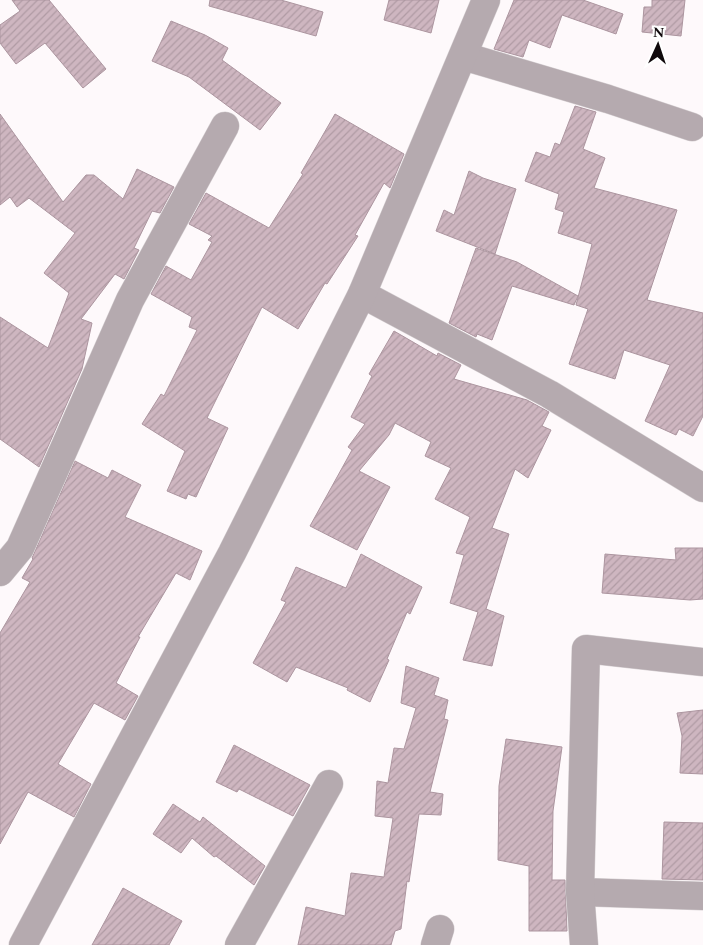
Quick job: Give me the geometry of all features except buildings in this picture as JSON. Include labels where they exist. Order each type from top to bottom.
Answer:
[{"type":"street","points":[[23,945],[232,554],[362,294],[486,0]]},
{"type":"street","points":[[463,56],[608,99],[692,127]]},
{"type":"street","points":[[0,572],[20,548],[130,300],[225,126]]},
{"type":"street","points":[[362,294],[549,394],[703,488]]},
{"type":"street","points":[[584,945],[580,892],[586,650],[703,662]]},
{"type":"street","points":[[239,945],[329,784]]},
{"type":"street","points":[[580,892],[703,896]]}]
